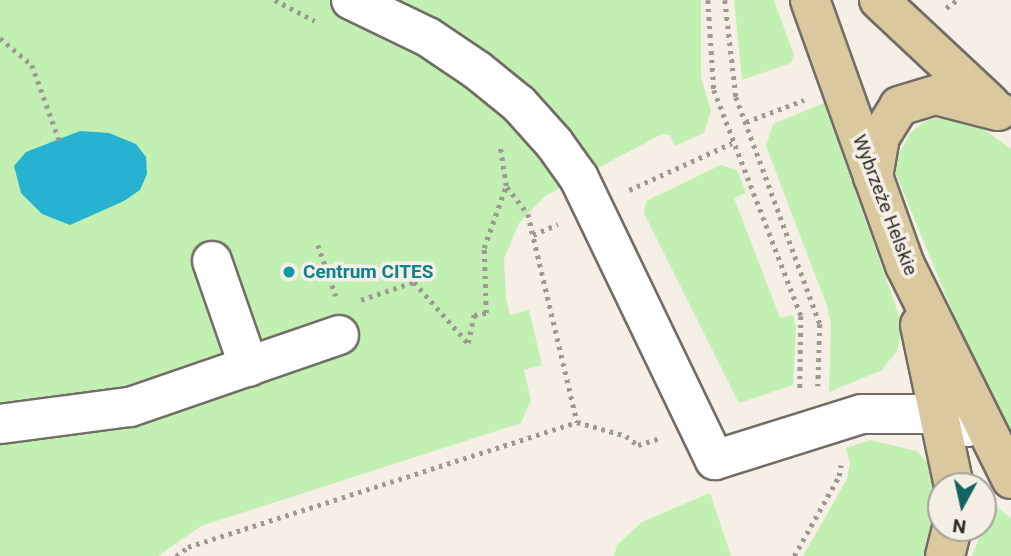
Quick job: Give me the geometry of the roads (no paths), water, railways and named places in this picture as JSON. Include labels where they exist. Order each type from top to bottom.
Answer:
[{"type":"main road","name":"Wybrzeże Helskie","points":[[810,0],[905,265],[951,352],[1002,464]]},
{"type":"main road","points":[[879,0],[1005,117]]},
{"type":"main road","points":[[873,177],[880,136],[899,106],[936,95],[1005,117]]},
{"type":"main road","points":[[905,265],[943,416],[952,472]]},
{"type":"street","points":[[351,0],[428,37],[477,70],[519,104],[579,178],[715,460],[862,414],[943,416],[970,428],[1002,464]]},
{"type":"street","points":[[212,261],[249,367]]},
{"type":"street","points":[[0,424],[131,407],[249,367],[344,315]]},
{"type":"water","points":[[80,131],[109,133],[136,144],[146,157],[147,174],[140,190],[124,201],[70,225],[42,214],[21,193],[14,166],[26,152]]},
{"type":"place","name":"Centrum CITES","points":[[289,272]]}]
